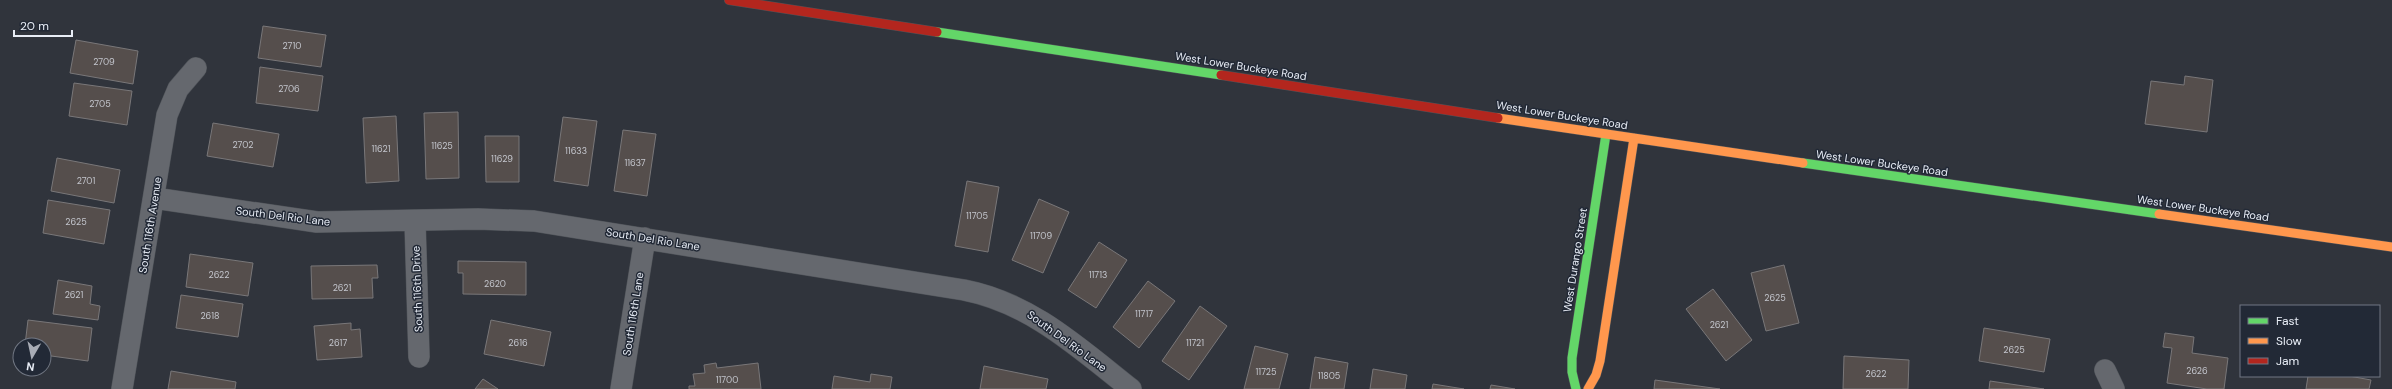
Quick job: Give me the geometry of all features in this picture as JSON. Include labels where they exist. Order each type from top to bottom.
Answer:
[{"type":"main road","name":"West Lower Buckeye Road","points":[[729,0],[1606,134],[2392,247]]},
{"type":"main road","name":"West Durango Street","points":[[1576,389],[1572,372],[1572,358],[1606,134]]},
{"type":"main road","points":[[1588,389],[1596,375],[1600,362],[1634,138]]},
{"type":"street","name":"South 116th Avenue","points":[[122,389],[172,101],[178,89],[196,68]]},
{"type":"street","name":"South Del Rio Lane","points":[[154,198],[317,222],[520,220],[645,238],[964,290],[999,298],[1036,317],[1124,387]]},
{"type":"street","name":"South 116th Drive","points":[[415,221],[419,357]]},
{"type":"street","name":"South 116th Lane","points":[[621,389],[645,238]]},
{"type":"street","points":[[2105,370],[2114,389]]},
{"type":"building","points":[[263,26],[326,35],[321,67],[258,58]]},
{"type":"building","points":[[76,40],[138,51],[133,84],[70,73]]},
{"type":"building","points":[[260,67],[323,76],[318,111],[256,103]]},
{"type":"building","points":[[2185,76],[2213,80],[2207,132],[2145,124],[2151,81],[2184,85]]},
{"type":"building","points":[[74,83],[132,91],[127,125],[69,116]]},
{"type":"building","points":[[458,112],[459,178],[426,179],[424,113]]},
{"type":"building","points":[[396,116],[399,181],[366,183],[363,118]]},
{"type":"building","points":[[563,117],[597,121],[588,186],[554,181]]},
{"type":"building","points":[[213,123],[279,134],[273,167],[207,156]]},
{"type":"building","points":[[623,130],[656,134],[647,196],[614,191]]},
{"type":"building","points":[[485,136],[519,136],[519,182],[486,182]]},
{"type":"building","points":[[57,158],[120,170],[114,203],[51,191]]},
{"type":"building","points":[[967,181],[999,187],[988,252],[955,246]]},
{"type":"building","points":[[1039,199],[1069,212],[1043,273],[1012,260]]},
{"type":"building","points":[[48,200],[110,210],[104,244],[43,233]]},
{"type":"building","points":[[1099,242],[1127,260],[1096,308],[1068,290]]},
{"type":"building","points":[[190,254],[253,263],[248,296],[186,287]]},
{"type":"building","points":[[458,261],[526,262],[526,295],[463,294],[463,273],[458,273]]},
{"type":"building","points":[[377,265],[378,278],[372,278],[373,298],[312,299],[311,266]]},
{"type":"building","points":[[1784,265],[1799,323],[1766,331],[1751,273]]},
{"type":"building","points":[[58,280],[92,286],[90,304],[100,306],[98,320],[53,314]]},
{"type":"building","points":[[1148,281],[1175,301],[1139,348],[1113,327]]},
{"type":"building","points":[[1713,289],[1752,340],[1726,361],[1686,309]]},
{"type":"building","points":[[181,295],[243,304],[238,337],[176,328]]},
{"type":"building","points":[[1200,306],[1227,326],[1189,380],[1162,361]]},
{"type":"building","points":[[28,320],[92,328],[88,361],[52,356],[52,337],[26,337]]},
{"type":"building","points":[[491,320],[551,332],[544,366],[484,354]]},
{"type":"building","points":[[351,323],[351,330],[360,329],[362,357],[317,360],[314,326]]},
{"type":"building","points":[[1984,328],[2050,339],[2044,372],[1979,361]]},
{"type":"building","points":[[2165,333],[2194,337],[2192,353],[2228,358],[2224,389],[2207,389],[2167,383],[2172,348],[2163,347]]},
{"type":"building","points":[[1255,346],[1288,354],[1279,389],[1244,389]]},
{"type":"building","points":[[1844,356],[1909,360],[1908,389],[1843,389]]},
{"type":"building","points":[[1315,357],[1348,363],[1344,389],[1310,389]]},
{"type":"building","points":[[716,363],[717,368],[758,363],[761,389],[689,389],[689,386],[695,386],[693,374],[705,373],[704,365]]},
{"type":"building","points":[[984,366],[1048,379],[1046,389],[980,389]]},
{"type":"building","points":[[1373,369],[1407,375],[1405,389],[1370,389]]},
{"type":"building","points":[[171,371],[236,382],[235,389],[168,389]]},
{"type":"building","points":[[871,374],[892,377],[890,389],[832,389],[834,376],[870,382]]},
{"type":"building","points":[[2308,377],[2354,377],[2371,380],[2369,389],[2306,389]]},
{"type":"building","points":[[483,379],[498,389],[475,389]]},
{"type":"building","points":[[1655,380],[1720,389],[1654,389]]},
{"type":"building","points":[[1990,381],[2044,389],[1989,389]]},
{"type":"building","points":[[1433,384],[1464,389],[1432,389]]},
{"type":"building","points":[[1491,385],[1515,389],[1490,389]]},
{"type":"traffic: fast","points":[[937,32],[1221,75]]},
{"type":"traffic: fast","points":[[1576,389],[1572,372],[1572,358],[1606,134]]},
{"type":"traffic: fast","points":[[1803,163],[2159,214]]},
{"type":"traffic: slow","points":[[1498,118],[1803,163]]},
{"type":"traffic: slow","points":[[1588,389],[1596,375],[1600,361],[1634,138]]},
{"type":"traffic: slow","points":[[2159,214],[2392,247]]},
{"type":"traffic: jam","points":[[729,0],[937,32]]},
{"type":"traffic: jam","points":[[1221,75],[1498,118]]}]
